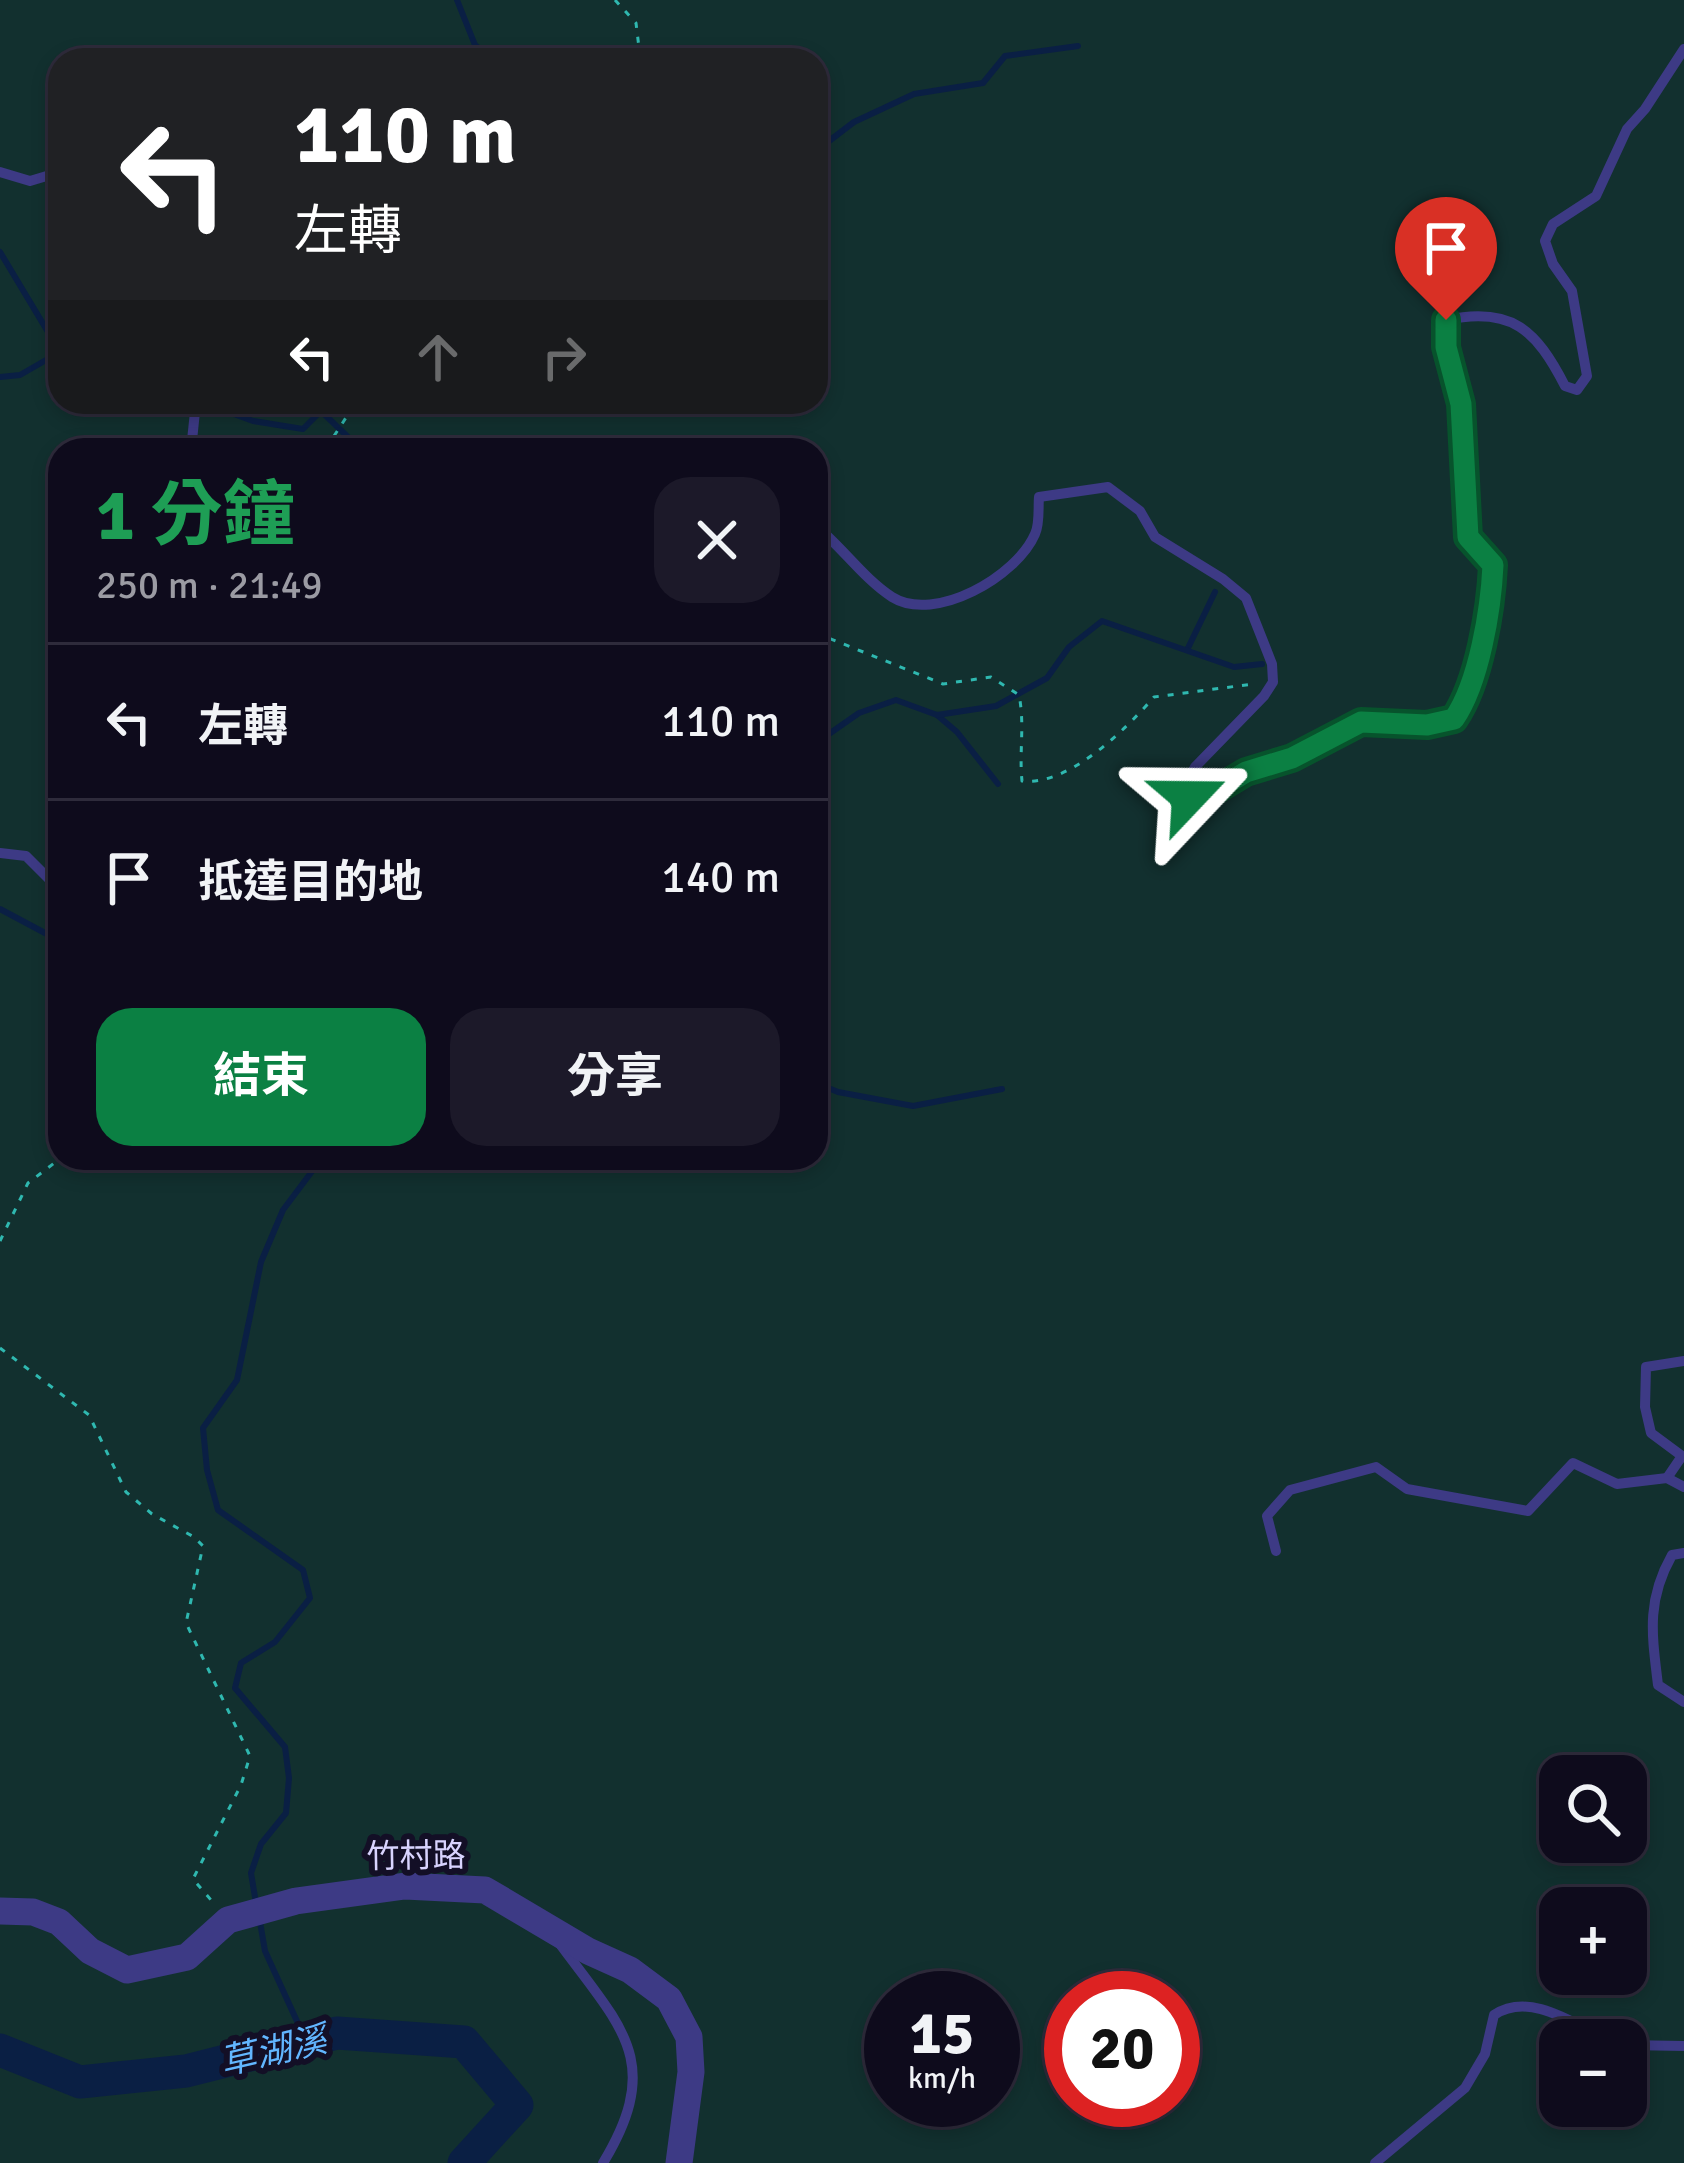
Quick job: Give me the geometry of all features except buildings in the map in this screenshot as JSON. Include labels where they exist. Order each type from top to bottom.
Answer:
[{"type":"street","name":"竹村路","points":[[0,1910],[33,1912],[58,1922],[91,1951],[128,1970],[187,1957],[228,1920],[296,1900],[405,1886],[485,1890],[588,1951],[630,1970],[669,1999],[689,2037],[691,2072],[680,2163]]},
{"type":"lane","points":[[828,537],[893,598],[918,605],[956,600],[1019,559],[1037,532],[1039,497],[1108,487],[1140,511],[1155,536],[1246,598],[1272,664],[1273,682],[1195,767],[1186,785],[1189,797],[1292,758],[1361,722],[1427,725],[1454,719],[1468,699],[1493,565],[1468,537],[1461,404],[1446,347],[1446,320],[1475,314],[1515,321],[1546,349],[1565,386],[1577,390],[1587,376],[1577,313],[1572,291],[1553,264],[1545,241],[1552,224],[1596,196],[1627,129],[1684,49]]},
{"type":"lane","points":[[0,172],[30,181],[48,176]]},
{"type":"lane","points":[[0,853],[26,856],[48,878]]},
{"type":"lane","points":[[1666,1478],[1682,1456],[1651,1433],[1646,1367],[1684,1361]]},
{"type":"lane","points":[[1276,1551],[1267,1516],[1290,1490],[1376,1467],[1407,1490],[1528,1511],[1573,1463],[1617,1484],[1666,1478],[1684,1487]]},
{"type":"lane","points":[[1684,1553],[1672,1555],[1656,1583],[1652,1634],[1658,1685],[1684,1702]]},
{"type":"lane","points":[[544,1922],[633,2051],[635,2086],[626,2124],[603,2163]]},
{"type":"lane","points":[[1376,2163],[1465,2088],[1486,2054],[1495,2015],[1510,2005],[1536,2006],[1564,2019]]},
{"type":"lane","points":[[1647,2045],[1684,2046]]},
{"type":"path","points":[[615,0],[636,23],[639,48]]},
{"type":"path","points":[[828,638],[943,684],[991,677],[1019,695],[1025,724],[1018,748],[1022,781],[1040,783],[1093,754],[1154,697],[1273,682]]},
{"type":"path","points":[[0,1241],[28,1183],[48,1168]]},
{"type":"path","points":[[0,1348],[88,1415],[125,1492],[203,1546],[186,1623],[250,1756],[242,1785],[193,1879],[228,1920]]},
{"type":"green space","points":[[0,0],[1684,0],[1684,2163],[0,2163]]},
{"type":"waterway","points":[[457,0],[478,48]]},
{"type":"waterway","points":[[828,142],[854,122],[914,94],[983,83],[1005,56],[1078,46]]},
{"type":"waterway","points":[[0,252],[48,332]]},
{"type":"waterway","points":[[0,377],[20,375],[48,359]]},
{"type":"waterway","points":[[234,414],[303,429],[318,414]]},
{"type":"waterway","points":[[324,414],[349,438]]},
{"type":"waterway","points":[[1188,648],[1215,592]]},
{"type":"waterway","points":[[828,735],[859,713],[896,700],[937,715],[996,706],[1047,678],[1069,647],[1102,621],[1234,667],[1262,664]]},
{"type":"waterway","points":[[937,715],[957,732],[998,784]]},
{"type":"waterway","points":[[0,909],[48,935]]},
{"type":"waterway","points":[[828,1088],[913,1106],[1002,1089]]},
{"type":"waterway","points":[[256,1903],[251,1873],[261,1844],[286,1813],[289,1778],[285,1747],[235,1688],[241,1663],[275,1642],[310,1598],[303,1570],[218,1510],[207,1470],[203,1428],[237,1380],[261,1262],[283,1210],[313,1170]]},
{"type":"waterway","points":[[260,1922],[265,1951],[306,2041]]},
{"type":"waterway","name":"草湖溪","points":[[0,2050],[80,2082],[186,2071],[337,2033],[464,2042],[517,2105],[464,2163]]},
{"type":"route","points":[[1189,797],[1292,758],[1361,722],[1427,725],[1454,719],[1468,699],[1493,565],[1468,537],[1461,404],[1446,347],[1446,320]]}]
